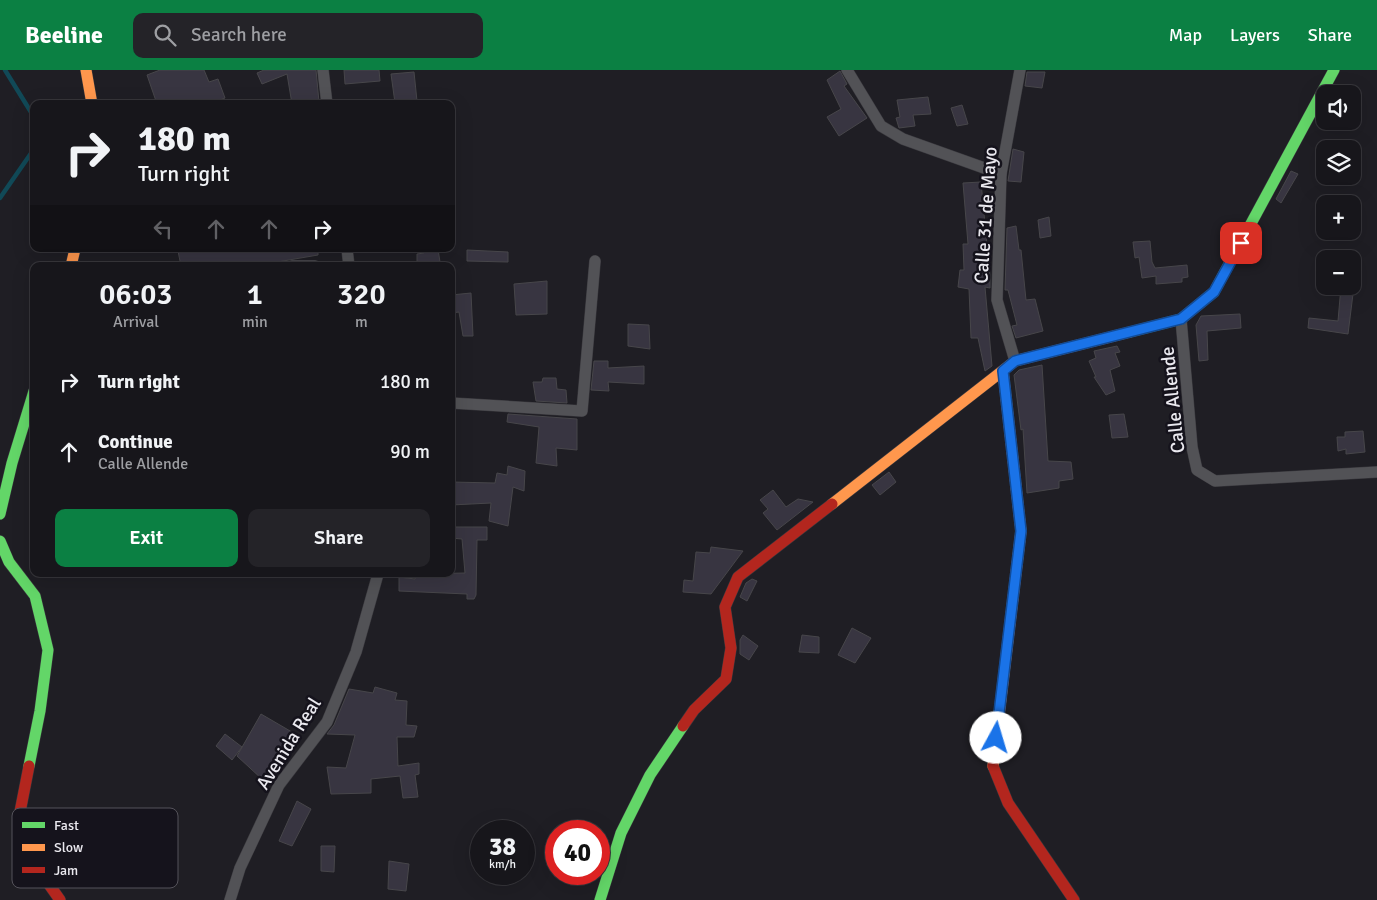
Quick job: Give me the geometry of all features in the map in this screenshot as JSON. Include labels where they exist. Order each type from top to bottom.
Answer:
[{"type":"street","points":[[86,70],[91,100]]},
{"type":"street","points":[[323,70],[327,100]]},
{"type":"street","points":[[847,70],[880,126],[903,139],[1002,174]]},
{"type":"street","name":"Calle 31 de Mayo","points":[[1015,361],[998,300],[1002,174],[1020,70]]},
{"type":"street","name":"Calle Allende","points":[[1334,70],[1214,292],[1181,319],[1192,447],[1197,470],[1215,481],[1377,472]]},
{"type":"street","points":[[455,403],[582,412],[595,262]]},
{"type":"street","points":[[600,900],[621,833],[650,774],[694,710],[726,679],[731,648],[725,607],[738,577],[1015,361],[1181,319]]},
{"type":"street","points":[[1003,371],[1021,531],[993,766],[1008,803],[1074,900]]},
{"type":"street","points":[[0,514],[12,463],[30,404]]},
{"type":"street","points":[[0,541],[9,562],[35,596],[48,650],[40,711],[21,808]]},
{"type":"street","name":"Avenida Real","points":[[230,900],[240,868],[280,785],[327,722],[356,652],[377,577]]},
{"type":"street","points":[[52,888],[60,900]]},
{"type":"building","points":[[160,70],[204,70],[209,82],[218,79],[225,98],[220,100],[156,100],[147,75]]},
{"type":"building","points":[[264,70],[316,70],[319,100],[291,100],[287,74],[262,84],[257,73]]},
{"type":"building","points":[[344,70],[379,70],[380,81],[345,84]]},
{"type":"building","points":[[840,71],[847,84],[844,86],[867,118],[839,136],[827,117],[841,109],[827,80]]},
{"type":"building","points":[[414,72],[417,100],[395,100],[391,74]]},
{"type":"building","points":[[1027,72],[1045,72],[1042,88],[1025,86]]},
{"type":"building","points":[[928,97],[931,114],[913,115],[915,126],[899,128],[896,118],[900,117],[897,100]]},
{"type":"building","points":[[962,105],[968,124],[957,126],[951,108]]},
{"type":"building","points":[[1013,149],[1024,152],[1021,182],[1008,181]]},
{"type":"building","points":[[1291,171],[1298,174],[1281,203],[1276,199]]},
{"type":"building","points":[[981,182],[990,277],[990,288],[985,287],[992,366],[985,371],[978,338],[971,338],[969,289],[958,287],[960,270],[964,270],[963,244],[968,244],[963,183]]},
{"type":"building","points":[[1049,217],[1051,236],[1040,238],[1038,220]]},
{"type":"building","points":[[1016,226],[1019,250],[1021,250],[1026,300],[1035,299],[1043,331],[1016,338],[1012,326],[1017,325],[1008,290],[1005,290],[1007,228]]},
{"type":"building","points":[[1150,241],[1152,262],[1155,268],[1187,265],[1188,277],[1182,278],[1182,282],[1156,284],[1156,276],[1142,278],[1139,257],[1135,258],[1133,242]]},
{"type":"building","points":[[467,250],[508,252],[508,262],[467,261]]},
{"type":"building","points":[[178,252],[318,252],[318,255],[277,262],[180,262]]},
{"type":"building","points":[[438,252],[440,262],[417,262],[417,254]]},
{"type":"building","points":[[547,281],[547,314],[516,315],[514,284]]},
{"type":"building","points":[[471,293],[473,336],[463,336],[459,312],[455,312],[455,295]]},
{"type":"building","points":[[1340,295],[1353,295],[1348,334],[1308,328],[1309,318],[1338,321]]},
{"type":"building","points":[[1240,314],[1241,328],[1207,331],[1208,360],[1199,361],[1196,325],[1201,316]]},
{"type":"building","points":[[628,324],[649,325],[650,349],[628,346]]},
{"type":"building","points":[[1117,346],[1120,352],[1115,353],[1120,366],[1110,370],[1115,391],[1106,395],[1094,377],[1096,377],[1089,361],[1096,358],[1094,351]]},
{"type":"building","points":[[594,361],[608,361],[608,368],[644,366],[644,384],[608,382],[609,391],[591,390]]},
{"type":"building","points":[[1042,365],[1048,461],[1071,462],[1073,479],[1059,481],[1059,488],[1027,493],[1023,429],[1021,430],[1014,375],[1019,370]]},
{"type":"building","points":[[543,378],[556,378],[557,389],[566,390],[567,403],[536,401],[533,382],[542,382]]},
{"type":"building","points":[[508,414],[577,419],[577,450],[556,448],[557,466],[536,463],[539,427],[507,422]]},
{"type":"building","points":[[1124,414],[1128,437],[1112,438],[1109,415]]},
{"type":"building","points":[[1363,431],[1365,452],[1346,454],[1346,449],[1338,451],[1337,437],[1345,437],[1345,432]]},
{"type":"building","points":[[508,466],[525,471],[524,491],[513,487],[508,526],[489,521],[491,503],[455,505],[455,482],[495,483],[497,473],[507,475]]},
{"type":"building","points":[[889,472],[896,482],[880,495],[872,485]]},
{"type":"building","points":[[773,490],[786,507],[798,499],[813,502],[777,530],[763,513],[768,509],[760,500]]},
{"type":"building","points":[[455,527],[487,527],[487,540],[477,540],[476,595],[474,599],[467,599],[467,594],[399,591],[399,577],[415,579],[415,577],[455,577],[455,573],[465,573],[462,539],[455,538]]},
{"type":"building","points":[[711,547],[743,551],[711,594],[683,592],[684,580],[693,581],[696,552],[710,553]]},
{"type":"building","points":[[752,579],[757,581],[747,601],[740,597],[746,583]]},
{"type":"building","points":[[852,628],[871,638],[855,663],[838,655]]},
{"type":"building","points":[[743,635],[758,646],[749,660],[740,654],[740,640]]},
{"type":"building","points":[[802,635],[819,637],[819,653],[799,652]]},
{"type":"building","points":[[375,687],[397,693],[395,700],[407,701],[406,725],[417,726],[414,737],[397,737],[398,766],[419,763],[419,774],[415,775],[418,797],[403,798],[400,776],[371,779],[371,793],[331,794],[327,767],[346,768],[355,735],[327,734],[334,725],[349,689],[373,693]]},
{"type":"building","points":[[261,714],[297,735],[263,780],[237,756]]},
{"type":"building","points":[[225,734],[242,747],[232,760],[216,746]]},
{"type":"building","points":[[297,801],[311,809],[292,846],[279,841]]},
{"type":"building","points":[[321,846],[335,846],[334,872],[321,871]]},
{"type":"building","points":[[389,861],[409,864],[406,891],[388,889]]},
{"type":"waterway","points":[[5,70],[30,111]]},
{"type":"waterway","points":[[0,198],[30,155]]},
{"type":"traffic: fast","points":[[1130,332],[1181,319],[1214,292],[1334,70]]},
{"type":"traffic: fast","points":[[0,514],[12,463],[30,404]]},
{"type":"traffic: fast","points":[[0,541],[9,562],[35,596],[48,650],[40,711],[29,766]]},
{"type":"traffic: fast","points":[[600,900],[621,833],[650,775],[683,726]]},
{"type":"traffic: slow","points":[[86,70],[91,100]]},
{"type":"traffic: slow","points":[[72,262],[74,252]]},
{"type":"traffic: slow","points":[[832,504],[1015,361],[1130,332]]},
{"type":"traffic: slow","points":[[993,766],[1021,531],[1003,371]]},
{"type":"traffic: jam","points":[[683,726],[694,710],[726,679],[731,648],[725,607],[738,577],[832,504]]},
{"type":"traffic: jam","points":[[21,808],[29,766]]},
{"type":"traffic: jam","points":[[993,766],[1008,803],[1074,900]]},
{"type":"traffic: jam","points":[[52,888],[60,900]]},
{"type":"route","points":[[996,738],[1021,531],[1003,371],[1015,361],[1181,319],[1214,292],[1241,243]]}]
